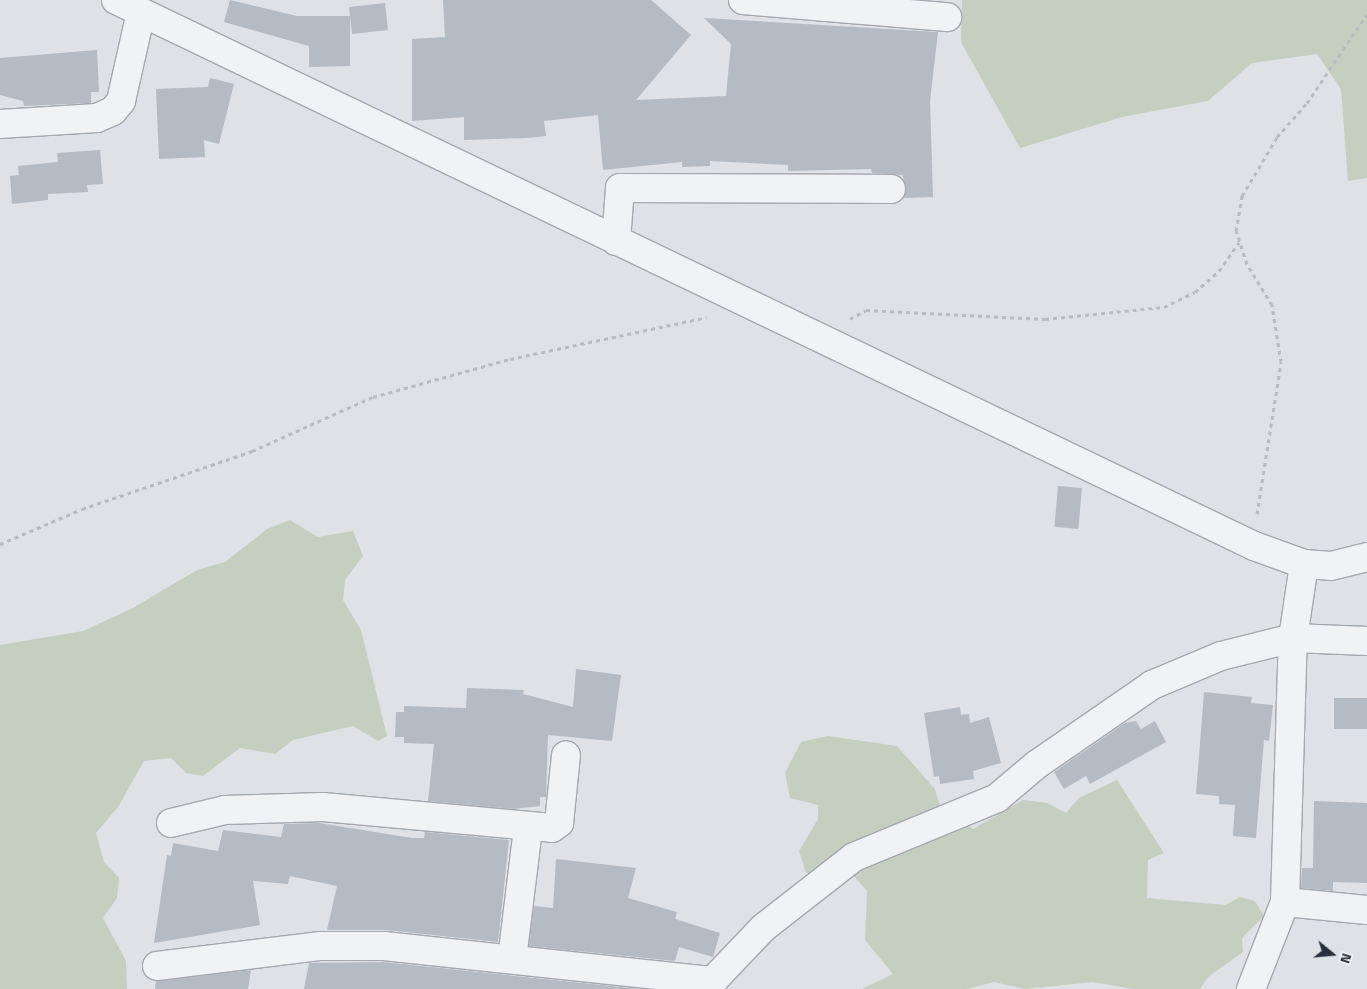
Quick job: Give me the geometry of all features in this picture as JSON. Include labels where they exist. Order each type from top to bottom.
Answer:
[{"type":"street","points":[[116,0],[1254,546],[1304,564],[1331,566],[1367,557]]},
{"type":"street","points":[[743,0],[947,17]]},
{"type":"street","points":[[0,124],[97,118],[113,112],[122,102],[141,12]]},
{"type":"street","points":[[616,241],[620,188],[891,189]]},
{"type":"street","points":[[1251,989],[1285,902],[1293,638],[1304,564]]},
{"type":"street","points":[[156,966],[320,946],[384,946],[512,959],[709,985],[763,928],[854,857],[997,798],[1043,759],[1152,684],[1221,656],[1293,638],[1367,641]]},
{"type":"street","points":[[171,823],[225,810],[323,807],[528,828],[552,828],[559,823],[566,755]]},
{"type":"street","points":[[512,959],[528,828]]},
{"type":"street","points":[[1285,902],[1367,910]]},
{"type":"path","points":[[1254,546],[1264,452],[1281,362],[1272,305],[1247,264],[1236,231],[1242,196],[1277,137],[1307,103],[1367,14]]},
{"type":"path","points":[[836,345],[847,320],[866,310],[1045,319],[1164,307],[1195,292],[1219,271],[1239,241]]},
{"type":"path","points":[[0,544],[82,509],[229,461],[373,397],[501,361],[718,315],[742,301]]},
{"type":"green space","points":[[962,0],[1367,0],[1367,178],[1348,181],[1341,89],[1317,54],[1252,63],[1208,101],[1122,117],[1020,148],[961,42]]},
{"type":"green space","points":[[290,520],[318,537],[353,531],[363,556],[345,580],[343,600],[361,630],[387,736],[378,741],[353,726],[293,740],[275,754],[240,748],[203,776],[186,773],[171,758],[144,761],[118,807],[96,833],[104,862],[119,878],[117,898],[103,918],[126,961],[127,989],[0,989],[0,645],[83,631],[133,608],[197,570],[225,562],[267,529]]},
{"type":"green space","points":[[828,736],[897,746],[935,789],[941,810],[973,829],[1023,800],[1047,803],[1066,813],[1079,798],[1117,780],[1164,853],[1148,860],[1147,898],[1225,905],[1240,897],[1255,901],[1264,916],[1242,938],[1243,952],[1208,977],[1200,989],[1133,989],[1093,982],[1025,989],[994,982],[967,989],[862,989],[893,974],[865,940],[867,891],[851,873],[806,873],[799,851],[818,819],[818,805],[790,798],[785,773],[801,742]]},
{"type":"building","points":[[230,0],[297,16],[350,16],[350,66],[309,67],[309,46],[224,22]]},
{"type":"building","points":[[443,0],[651,0],[691,35],[636,100],[726,96],[731,44],[704,18],[938,32],[930,101],[933,197],[904,198],[903,175],[872,173],[871,169],[788,171],[788,165],[710,161],[710,166],[682,167],[682,162],[603,170],[598,115],[544,121],[546,136],[527,138],[464,140],[464,117],[412,121],[412,39],[445,37]]},
{"type":"building","points":[[385,3],[388,30],[352,34],[349,7]]},
{"type":"building","points":[[97,50],[99,92],[91,92],[91,103],[24,106],[23,101],[0,95],[0,58]]},
{"type":"building","points":[[210,78],[234,84],[219,144],[204,140],[205,157],[159,159],[156,89],[208,87]]},
{"type":"building","points":[[100,150],[103,184],[87,185],[88,192],[48,194],[48,200],[12,204],[10,176],[19,175],[18,166],[58,162],[57,153]]},
{"type":"building","points":[[1058,486],[1082,488],[1078,529],[1054,527]]},
{"type":"building","points":[[576,669],[621,675],[612,741],[548,735],[546,797],[540,797],[540,806],[513,809],[428,801],[434,744],[404,743],[404,737],[395,737],[396,712],[404,712],[404,706],[466,708],[467,688],[524,690],[523,694],[573,707]]},
{"type":"building","points":[[1204,692],[1252,697],[1251,703],[1273,705],[1269,741],[1264,740],[1256,838],[1233,836],[1235,805],[1219,804],[1219,796],[1196,794]]},
{"type":"building","points":[[1334,698],[1367,698],[1367,729],[1334,729]]},
{"type":"building","points":[[960,707],[961,715],[969,714],[970,723],[989,717],[1001,763],[973,771],[974,779],[940,784],[939,776],[934,777],[924,713]]},
{"type":"building","points":[[1136,721],[1141,729],[1155,721],[1166,742],[1090,784],[1086,776],[1064,789],[1054,772],[1125,723]]},
{"type":"building","points":[[1314,801],[1367,803],[1367,883],[1333,882],[1333,891],[1301,888],[1302,868],[1313,868]]},
{"type":"building","points":[[319,823],[412,838],[424,838],[425,832],[509,840],[498,942],[386,930],[327,930],[337,886],[290,876],[288,884],[253,881],[260,925],[154,943],[167,855],[171,856],[173,843],[218,851],[223,830],[281,837],[284,824]]},
{"type":"building","points":[[556,859],[636,868],[628,898],[677,912],[675,919],[720,933],[713,957],[679,947],[675,961],[529,946],[534,906],[553,908]]},
{"type":"building","points":[[383,962],[640,989],[304,989],[309,963]]},
{"type":"building","points":[[251,970],[248,989],[155,989],[156,981]]}]
